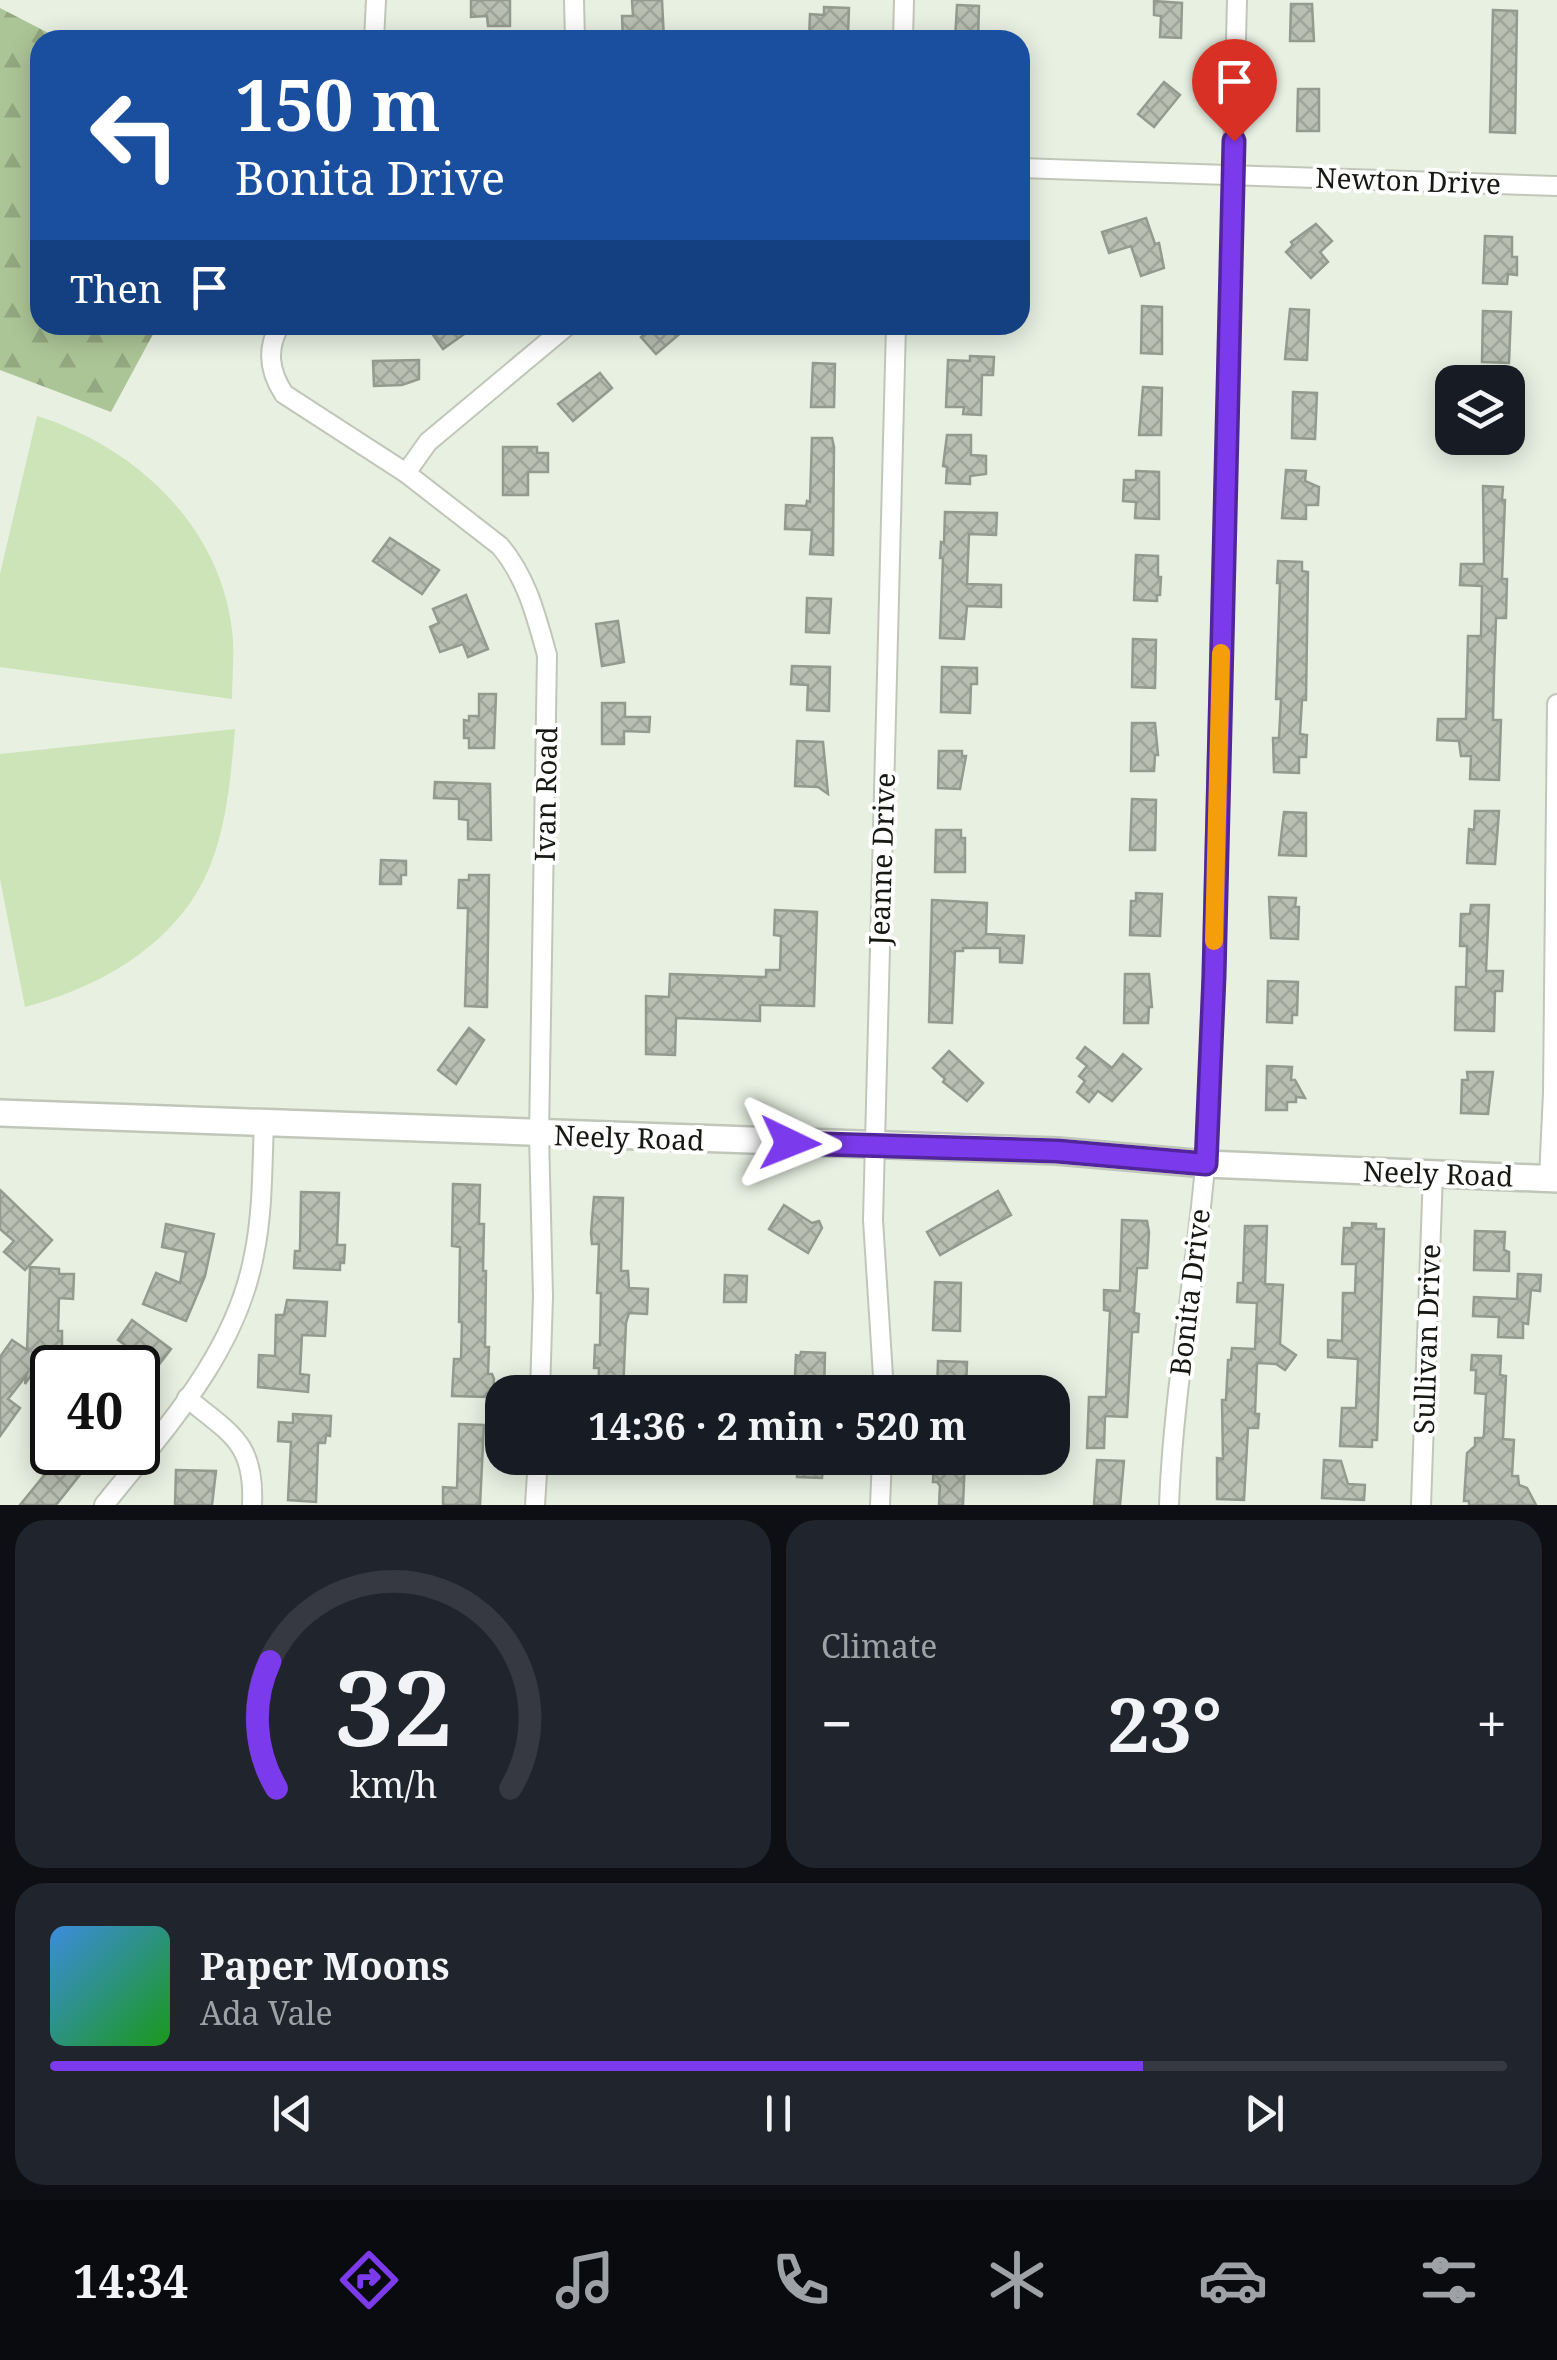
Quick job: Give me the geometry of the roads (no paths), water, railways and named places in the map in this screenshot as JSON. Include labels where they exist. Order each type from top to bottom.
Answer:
[{"type":"street","points":[[374,30],[376,0]]},
{"type":"street","points":[[574,0],[575,30]]},
{"type":"street","points":[[904,0],[904,30]]},
{"type":"street","name":"Bonita Drive","points":[[1169,1505],[1172,1441],[1206,1164],[1237,0]]},
{"type":"street","name":"Newton Drive","points":[[1030,168],[1557,186]]},
{"type":"street","name":"Ivan Road","points":[[275,335],[272,376],[284,394],[406,472],[482,530],[513,562],[532,602],[548,655],[538,1135],[541,1375]]},
{"type":"street","points":[[406,472],[428,442],[556,335]]},
{"type":"street","name":"Jeanne Drive","points":[[883,1375],[873,1220],[896,335]]},
{"type":"street","points":[[1553,1178],[1557,704]]},
{"type":"street","name":"Neely Road","points":[[0,1113],[1057,1151],[1206,1164],[1553,1178]]},
{"type":"street","points":[[104,1505],[218,1356],[246,1286],[258,1235],[264,1123]]},
{"type":"street","name":"Sullivan Drive","points":[[1421,1505],[1434,1174]]},
{"type":"street","points":[[187,1398],[230,1433],[246,1455],[252,1474],[252,1505]]},
{"type":"street","points":[[536,1505],[537,1475]]},
{"type":"street","points":[[880,1505],[881,1475]]}]
